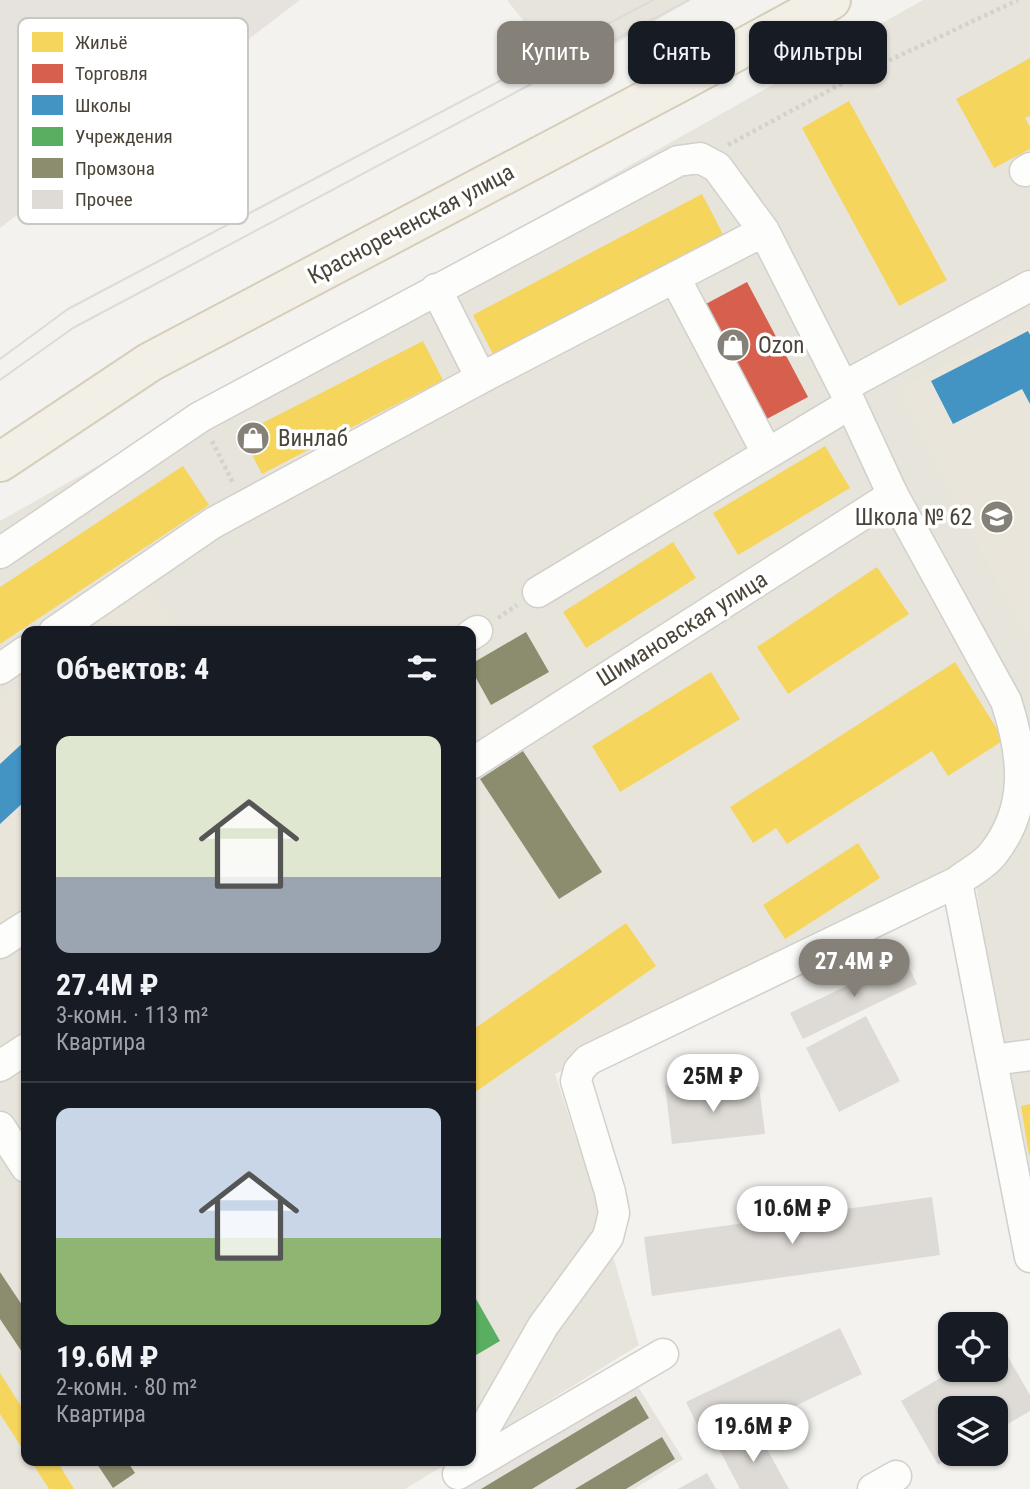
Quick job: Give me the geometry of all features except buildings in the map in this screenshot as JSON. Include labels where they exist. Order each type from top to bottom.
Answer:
[{"type":"main road","name":"Краснореченская улица","points":[[0,462],[150,362],[831,0]]},
{"type":"lane","points":[[0,553],[200,418],[678,161],[700,158],[717,167],[764,231],[893,495],[1006,701],[1017,734],[1023,780],[1013,827],[990,857],[957,882],[588,1060],[579,1069],[576,1081],[614,1213],[608,1237],[542,1326],[476,1437]]},
{"type":"lane","points":[[63,626],[213,523],[481,378],[764,231]]},
{"type":"lane","points":[[675,278],[767,453]]},
{"type":"lane","points":[[538,592],[767,453],[846,396],[1030,286]]},
{"type":"lane","points":[[436,289],[481,378]]},
{"type":"lane","name":"Шимановская улица","points":[[476,761],[893,495]]},
{"type":"lane","points":[[0,669],[21,654]]},
{"type":"lane","points":[[957,882],[993,1060],[1022,1173],[1030,1257]]},
{"type":"lane","points":[[0,943],[21,929]]},
{"type":"lane","points":[[0,1066],[21,1052]]},
{"type":"lane","points":[[993,1060],[1030,1055]]},
{"type":"lane","points":[[0,1127],[21,1159]]},
{"type":"lane","points":[[476,1458],[663,1354]]},
{"type":"path","points":[[723,149],[854,78],[1018,0]]},
{"type":"path","points":[[200,418],[245,506]]},
{"type":"path","points":[[476,632],[538,592]]},
{"type":"shaded area","points":[[0,0],[300,0],[248,40],[248,18],[18,18],[18,214],[0,228]]},
{"type":"shaded area","points":[[507,0],[691,0],[654,21],[628,21],[628,36],[614,44],[614,21],[523,21]]},
{"type":"shaded area","points":[[923,0],[1030,0],[1030,1225],[973,868],[555,1074],[594,1192],[639,1345],[476,1446],[476,626],[21,626],[21,1466],[443,1466],[405,1489],[0,1489],[0,521],[774,84],[887,84],[886,21]]},
{"type":"shaded area","name":"Школа № 62","points":[[1030,321],[1030,644],[898,390]]},
{"type":"shaded area","points":[[142,580],[177,626],[88,626]]},
{"type":"shaded area","points":[[21,683],[21,909],[0,924],[0,702]]},
{"type":"shaded area","points":[[637,1385],[683,1459],[634,1489],[463,1489]]},
{"type":"tram line","points":[[248,214],[653,0]]},
{"type":"tram line","points":[[0,380],[73,328],[689,0]]},
{"type":"tram line","points":[[0,359],[68,309],[229,224]]},
{"type":"place","name":"Ozon","points":[[733,345]]},
{"type":"place","name":"Винлаб","points":[[253,438]]},
{"type":"place","name":"Школа № 62","points":[[997,517]]}]
